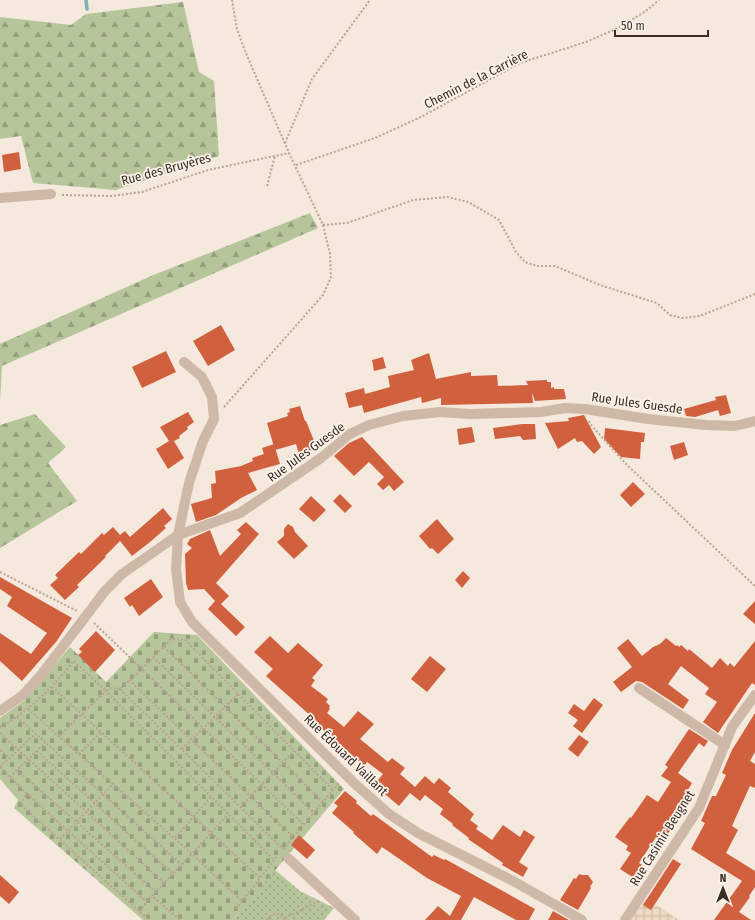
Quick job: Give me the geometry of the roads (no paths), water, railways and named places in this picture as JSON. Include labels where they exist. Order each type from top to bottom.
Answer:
[{"type":"street","points":[[0,198],[51,194]]},
{"type":"street","name":"Rue Édouard Vaillant","points":[[184,362],[202,377],[212,398],[214,419],[203,441],[189,483],[178,535],[176,569],[180,602],[192,622],[346,775],[389,814],[418,833],[515,882],[582,920]]},
{"type":"street","name":"Rue Jules Guesde","points":[[0,711],[23,695],[42,675],[104,591],[122,574],[178,535],[240,513],[322,458],[350,434],[370,425],[404,416],[440,412],[470,414],[541,412],[565,408],[585,409],[648,419],[706,425],[736,426],[755,421]]},
{"type":"street","points":[[639,688],[725,745]]},
{"type":"street","name":"Rue Casimir Beugnet","points":[[625,920],[699,808],[732,726],[755,695]]},
{"type":"street","points":[[289,859],[355,920]]},
{"type":"waterway","points":[[86,0],[87,9]]}]
